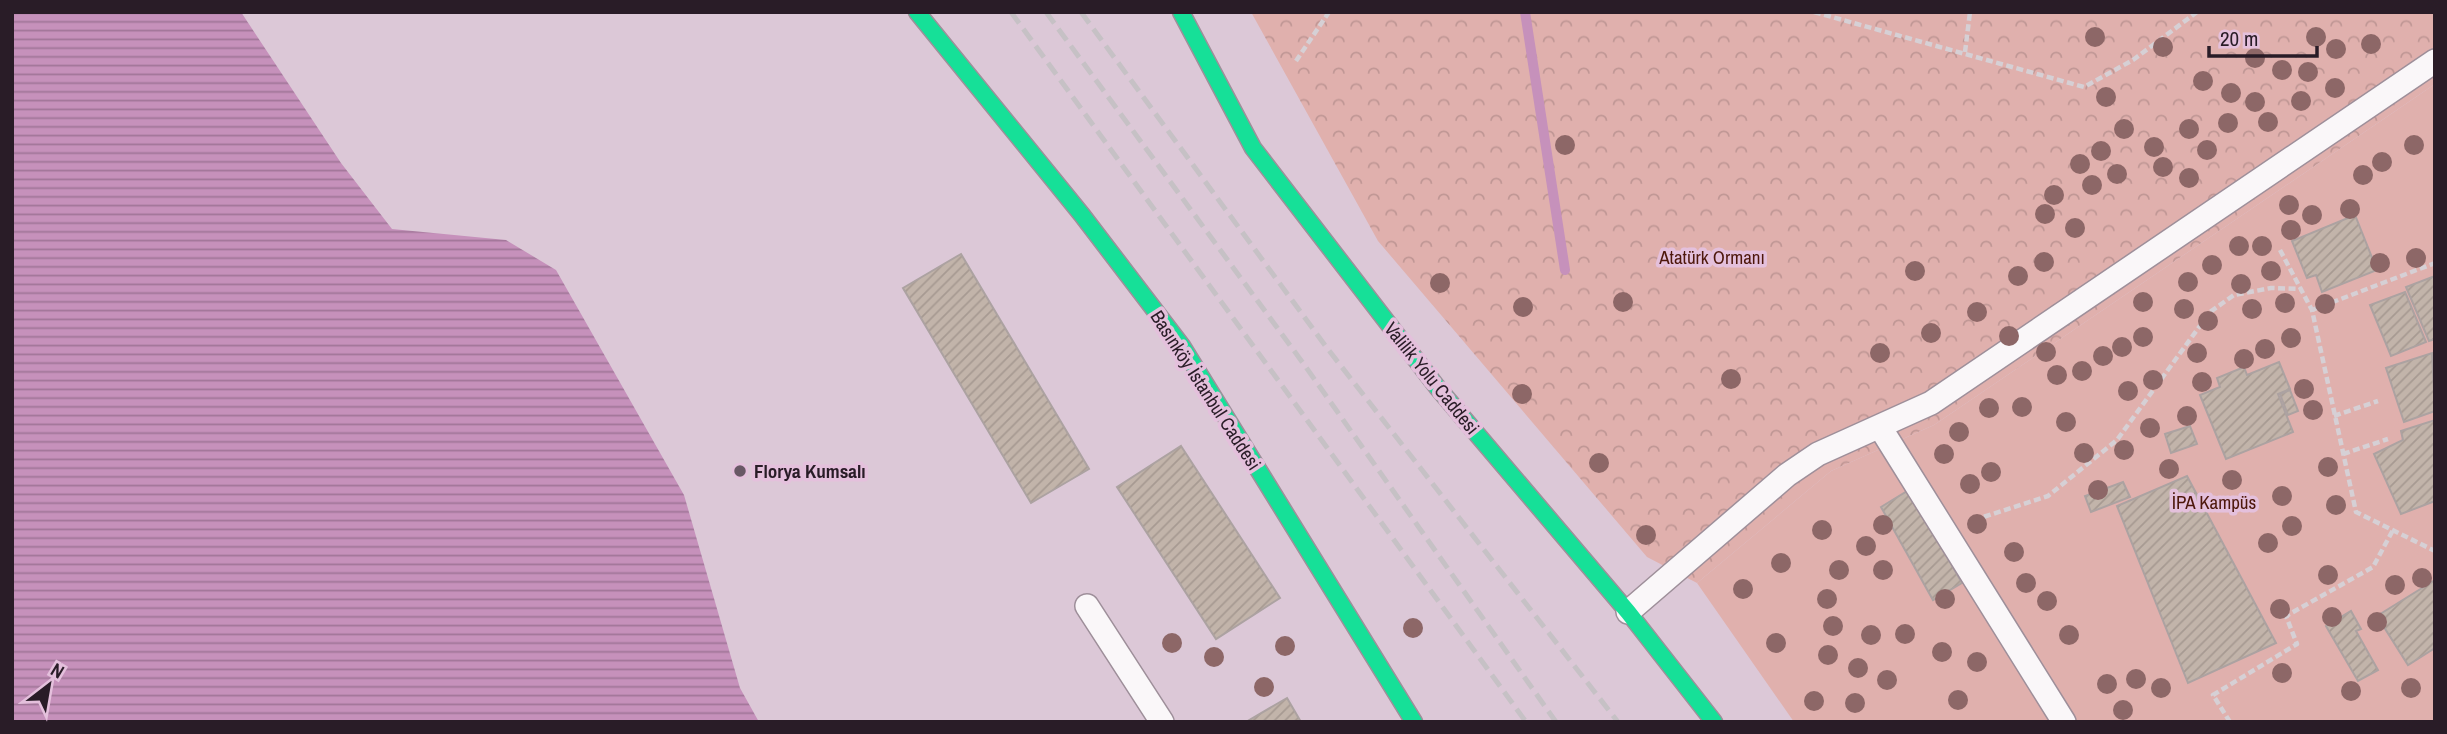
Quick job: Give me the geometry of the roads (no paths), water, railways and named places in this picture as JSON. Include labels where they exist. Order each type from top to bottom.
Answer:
[{"type":"main road","name":"Basınköy İstanbul Caddesi","points":[[917,12],[1082,215],[1182,346],[1414,722]]},
{"type":"main road","name":"Valilik Yolu Caddesi","points":[[1181,12],[1253,148],[1437,387],[1628,612],[1714,722]]},
{"type":"lane","points":[[1628,612],[1787,475],[1818,454],[1931,403],[2435,61]]},
{"type":"lane","points":[[1880,427],[2064,722]]},
{"type":"lane","points":[[1087,606],[1162,722]]},
{"type":"waterway","points":[[1525,12],[1565,270]]},
{"type":"railway","points":[[1011,12],[1526,722]]},
{"type":"railway","points":[[1046,12],[1303,363],[1556,722]]},
{"type":"railway","points":[[1081,12],[1327,348],[1618,722]]},
{"type":"place","name":"Florya Kumsalı","points":[[740,471]]},
{"type":"park label","name":"Atatürk Ormanı","points":[[1712,257]]},
{"type":"park label","name":"İPA Kampüs","points":[[2214,502]]}]
